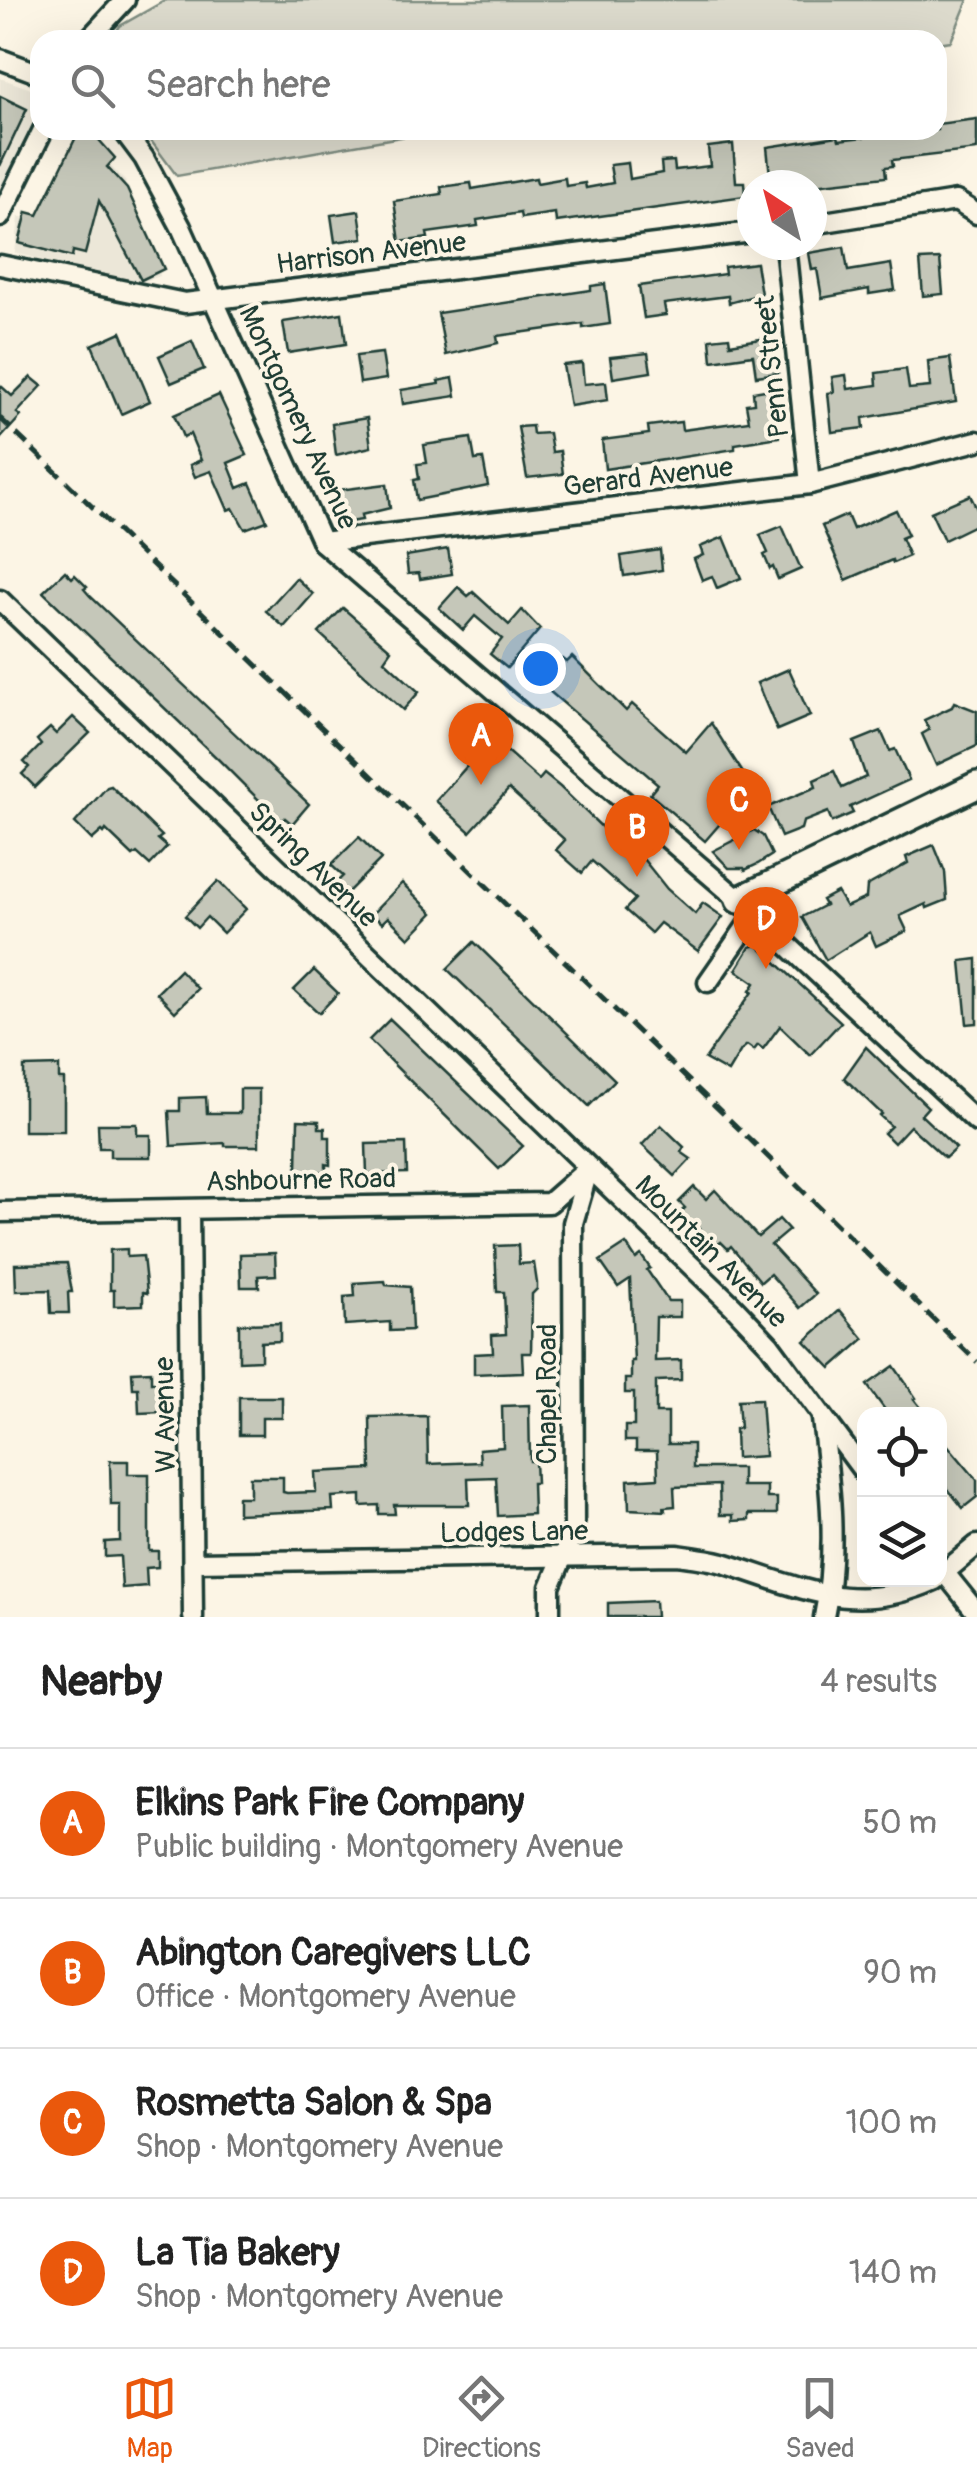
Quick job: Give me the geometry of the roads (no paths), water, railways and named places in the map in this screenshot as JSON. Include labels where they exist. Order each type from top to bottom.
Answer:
[{"type":"street","points":[[97,30],[125,0]]},
{"type":"street","points":[[0,59],[30,70]]},
{"type":"street","points":[[0,217],[39,140]]},
{"type":"street","name":"Montgomery Avenue","points":[[130,140],[182,227],[322,542],[747,907],[977,1122]]},
{"type":"street","points":[[827,222],[956,201],[977,214]]},
{"type":"street","name":"Harrison Avenue","points":[[0,265],[185,304],[737,234]]},
{"type":"street","name":"Penn Street","points":[[787,260],[810,484]]},
{"type":"street","points":[[0,278],[22,272]]},
{"type":"street","name":"Gerard Avenue","points":[[322,542],[810,484],[977,441]]},
{"type":"street","name":"Spring Avenue","points":[[0,600],[589,1168]]},
{"type":"street","points":[[708,982],[747,907],[977,786]]},
{"type":"street","name":"Ashbourne Road","points":[[0,1212],[550,1204],[589,1168]]},
{"type":"street","name":"Mountain Avenue","points":[[589,1168],[734,1306],[770,1346],[857,1463]]},
{"type":"street","name":"Chapel Road","points":[[550,1617],[550,1587],[574,1530],[573,1223],[589,1168]]},
{"type":"street","name":"W Avenue","points":[[188,1212],[194,1617]]},
{"type":"street","points":[[822,1418],[832,1520],[832,1568],[825,1612],[878,1609],[923,1587]]},
{"type":"street","points":[[947,1569],[977,1545]]},
{"type":"street","name":"Lodges Lane","points":[[193,1562],[677,1555],[720,1562],[825,1612]]},
{"type":"street","points":[[947,1582],[977,1614]]},
{"type":"railway","points":[[0,418],[977,1362]]},
{"type":"place","name":"Elkins Park Fire Company","points":[[481,785]]},
{"type":"place","name":"Rosmetta Salon & Spa","points":[[739,850]]},
{"type":"place","name":"Abington Caregivers LLC","points":[[637,877]]},
{"type":"place","name":"La Tia Bakery","points":[[766,969]]}]
